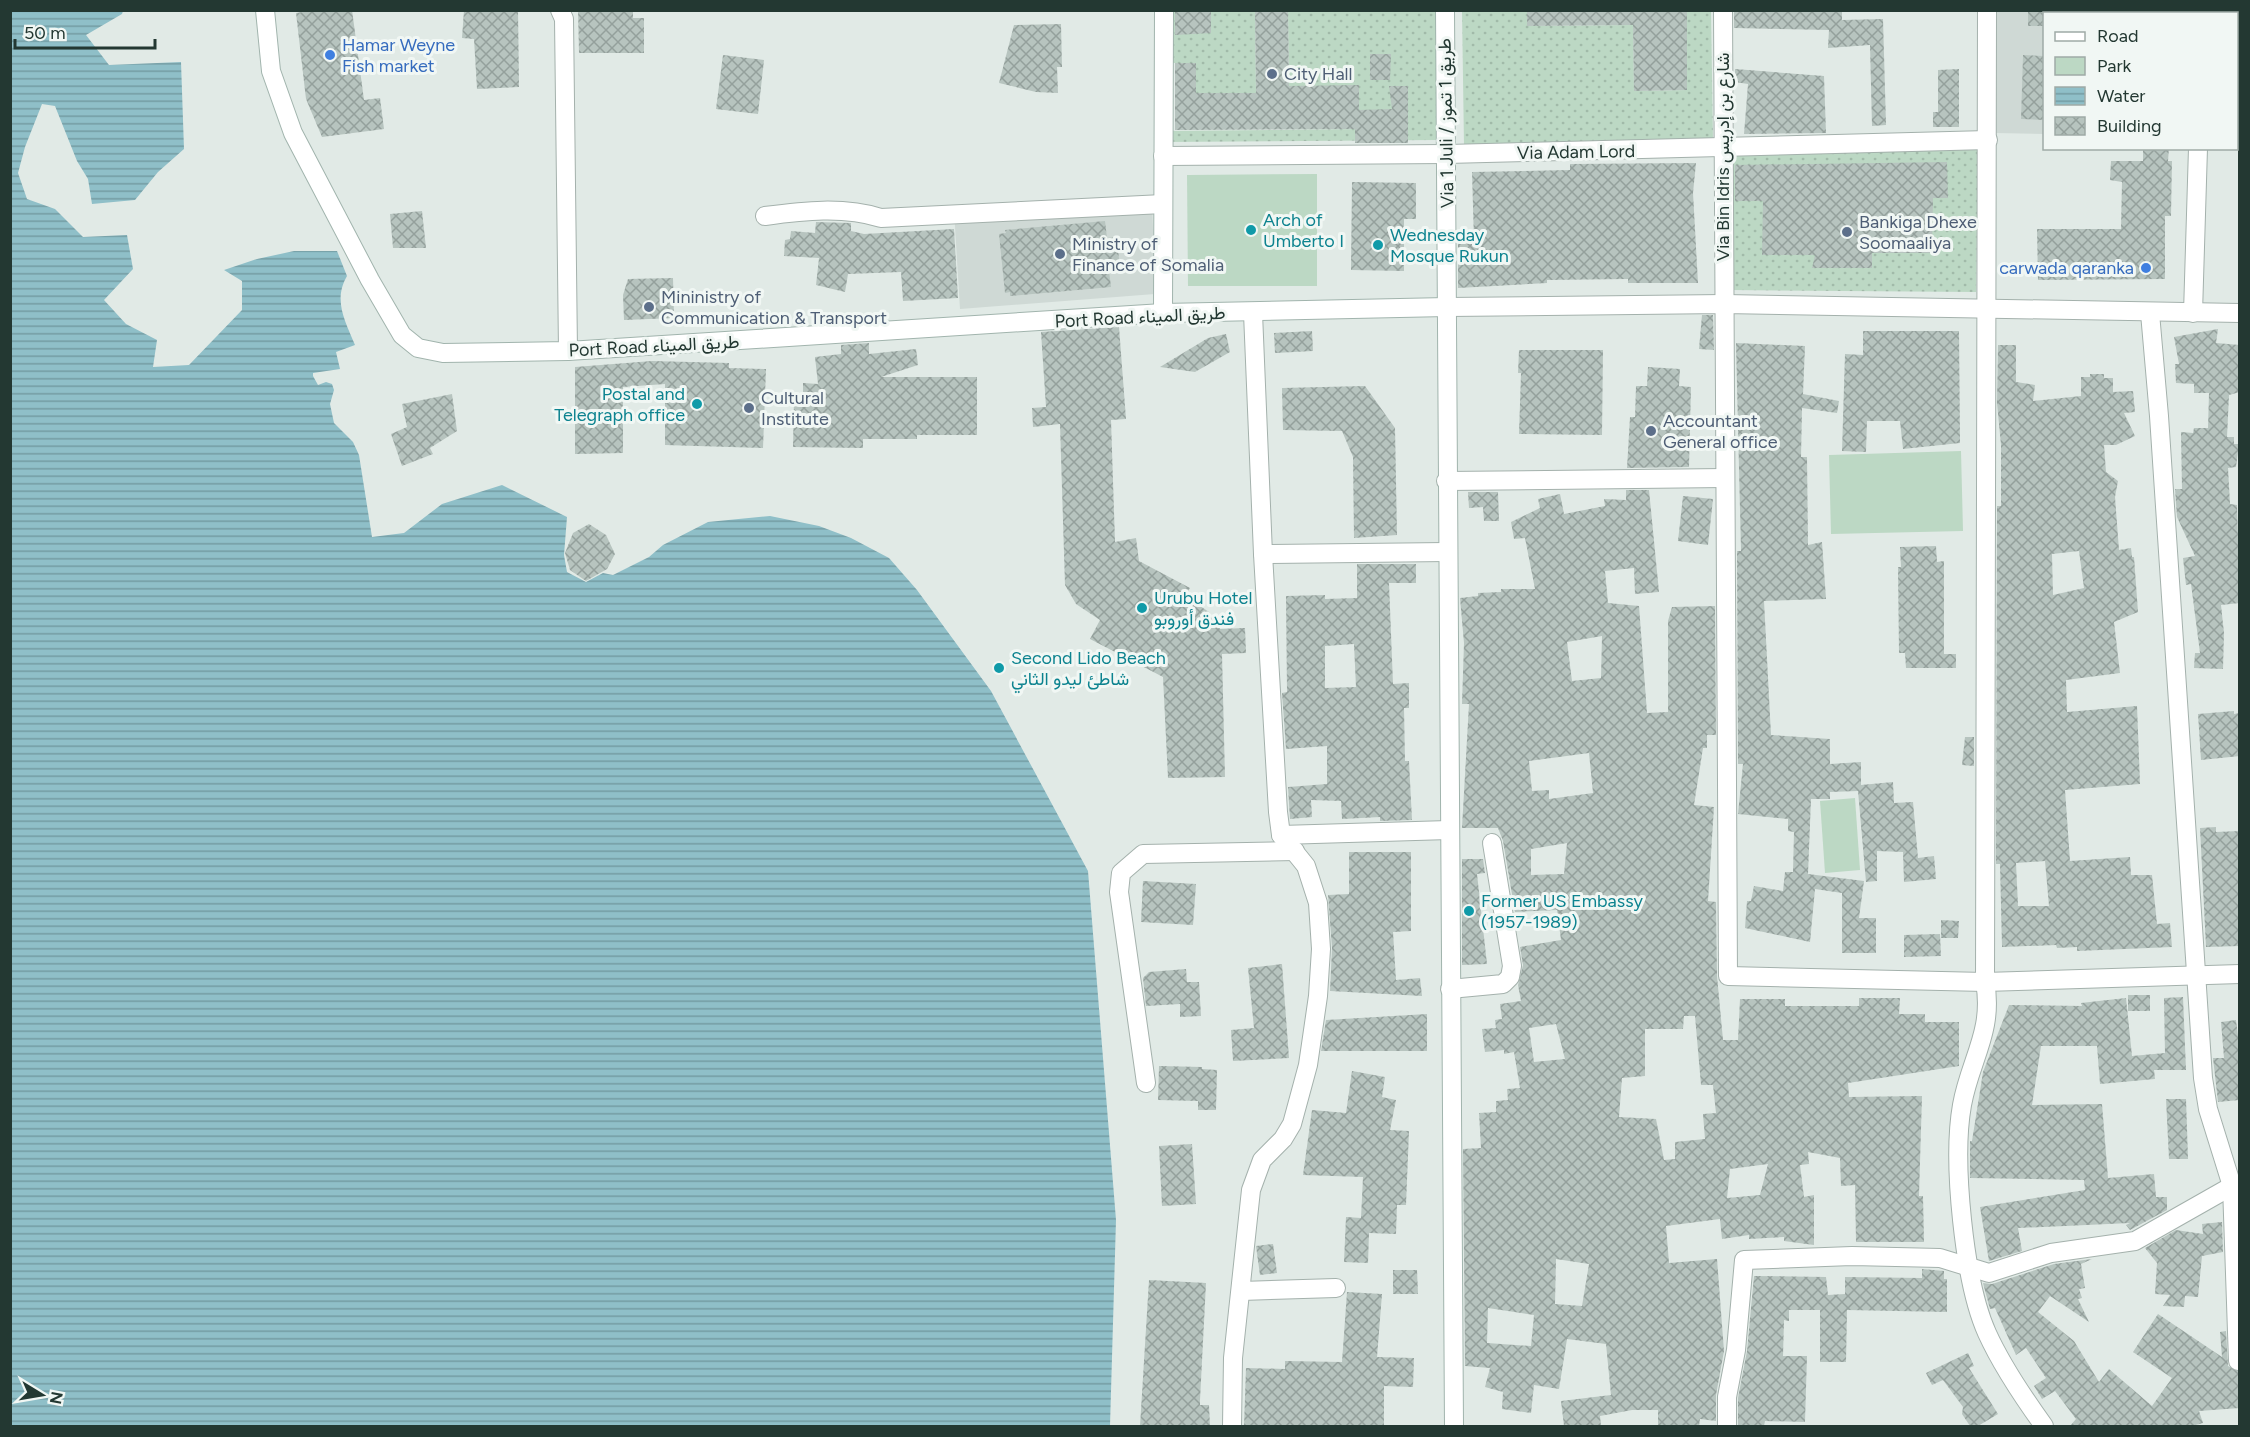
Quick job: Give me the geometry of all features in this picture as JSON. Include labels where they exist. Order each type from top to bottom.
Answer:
[{"type":"street","name":"Port Road طريق الميناء","points":[[265,10],[271,71],[293,133],[402,336],[418,348],[443,353],[568,351],[1163,313],[1724,304],[1987,311],[2240,313]]},
{"type":"street","points":[[560,10],[564,19],[568,351]]},
{"type":"street","points":[[1163,313],[1164,10]]},
{"type":"street","name":"Via 1 Juli / طريق 1 تموز","points":[[1445,10],[1446,481],[1454,1426]]},
{"type":"street","name":"Via Bin Idris شارع بن إدريس","points":[[1723,10],[1728,976],[1985,982]]},
{"type":"street","points":[[1988,10],[1985,982],[1989,1002],[1986,1031],[1962,1101],[1958,1125],[1958,1168],[1975,1299],[1986,1332],[2044,1426]]},
{"type":"street","name":"Via Adam Lord","points":[[1163,156],[1447,154],[1988,140]]},
{"type":"street","points":[[2193,313],[2198,150]]},
{"type":"street","points":[[765,216],[811,210],[864,213],[881,218],[1163,204]]},
{"type":"street","points":[[1232,1426],[1233,1358],[1251,1190],[1262,1160],[1283,1139],[1292,1124],[1315,1031],[1321,949],[1318,903],[1306,866],[1281,835],[1263,554],[1253,313]]},
{"type":"street","points":[[2150,313],[2176,662],[2195,973],[2208,1109],[2232,1186],[2238,1361]]},
{"type":"street","points":[[1446,481],[1725,478]]},
{"type":"street","points":[[1263,554],[1447,552]]},
{"type":"street","points":[[1281,835],[1449,830]]},
{"type":"street","points":[[1450,989],[1503,984],[1510,977],[1512,966],[1492,843]]},
{"type":"street","points":[[1146,1083],[1119,892],[1121,873],[1143,854],[1294,851]]},
{"type":"street","points":[[1985,982],[2195,973],[2240,974]]},
{"type":"street","points":[[1727,1426],[1727,1397],[1736,1350],[1744,1260],[1852,1256],[1941,1257],[1970,1269],[1989,1273],[2051,1253],[2135,1241],[2232,1186]]},
{"type":"street","points":[[1241,1291],[1336,1288]]},
{"type":"shaded area","points":[[1993,11],[2182,11],[2043,12],[2043,134],[1995,133]]},
{"type":"shaded area","points":[[1152,197],[1155,294],[960,309],[954,210]]},
{"type":"green space","points":[[1160,11],[1255,11],[1256,93],[1196,93],[1196,63],[1164,63],[1165,131],[1359,129],[1358,86],[1289,86],[1288,11],[1436,11],[1437,140],[1162,142]]},
{"type":"green space","points":[[1462,11],[1527,11],[1527,26],[1633,25],[1634,91],[1687,90],[1687,11],[1711,11],[1713,141],[1464,146]]},
{"type":"green space","points":[[1978,149],[1976,292],[1731,290],[1728,155]]},
{"type":"green space","points":[[1317,174],[1317,286],[1188,286],[1187,175]]},
{"type":"green space","points":[[1961,451],[1963,531],[1831,534],[1829,455]]},
{"type":"green space","points":[[1855,798],[1860,870],[1825,873],[1820,801]]},
{"type":"water","points":[[10,11],[123,11],[122,14],[86,35],[109,65],[181,62],[184,149],[158,172],[135,200],[92,204],[88,179],[77,161],[55,106],[42,104],[25,147],[18,173],[27,199],[55,209],[83,237],[127,235],[133,269],[104,300],[126,324],[157,340],[153,367],[189,365],[242,310],[242,281],[224,270],[257,259],[294,251],[337,251],[347,276],[341,294],[342,310],[355,345],[336,352],[340,369],[313,373],[313,376],[318,385],[326,382],[332,384],[334,390],[330,404],[334,423],[353,442],[359,455],[372,537],[404,533],[442,504],[502,485],[567,517],[564,555],[567,572],[586,582],[603,573],[613,575],[649,557],[663,545],[708,522],[770,516],[819,526],[851,538],[889,558],[917,590],[991,691],[1088,871],[1116,1220],[1110,1426],[11,1426]]},
{"type":"building","name":"Hamar Weyne Fish market","points":[[314,10],[352,10],[364,100],[380,98],[384,129],[322,137],[306,99],[296,13]]},
{"type":"building","points":[[464,10],[518,10],[519,87],[477,89],[474,39],[462,38]]},
{"type":"building","points":[[578,10],[633,10],[633,18],[644,18],[644,53],[579,53]]},
{"type":"building","points":[[1175,10],[1211,12],[1211,33],[1175,35]]},
{"type":"building","name":"City Hall","points":[[1255,10],[1288,10],[1289,86],[1359,85],[1359,110],[1392,109],[1389,86],[1408,86],[1408,143],[1355,143],[1355,129],[1175,130],[1175,63],[1196,63],[1196,93],[1256,93]]},
{"type":"building","points":[[1527,10],[1687,10],[1687,90],[1634,91],[1633,25],[1527,26]]},
{"type":"building","points":[[1734,10],[1842,10],[1842,20],[1883,19],[1886,125],[1872,126],[1870,45],[1828,48],[1829,30],[1734,28]]},
{"type":"building","points":[[2028,10],[2044,10],[2043,26],[2028,26]]},
{"type":"building","points":[[1061,24],[1062,67],[1057,67],[1058,93],[1036,92],[999,83],[1014,25]]},
{"type":"building","points":[[1370,54],[1391,54],[1390,80],[1370,80]]},
{"type":"building","points":[[723,55],[764,60],[758,114],[716,109]]},
{"type":"building","points":[[2023,55],[2043,56],[2043,120],[2021,119]]},
{"type":"building","points":[[1735,69],[1824,76],[1826,133],[1744,134],[1748,84],[1735,82]]},
{"type":"building","points":[[1959,69],[1959,127],[1933,127],[1933,112],[1938,112],[1938,70]]},
{"type":"building","points":[[2143,150],[2169,150],[2168,161],[2172,161],[2171,216],[2165,216],[2165,279],[2038,280],[2037,229],[2121,229],[2122,182],[2110,180],[2111,161],[2143,161]]},
{"type":"building","points":[[1947,162],[1948,198],[1933,198],[1932,253],[1872,253],[1872,268],[1812,268],[1815,255],[1762,255],[1763,201],[1735,201],[1735,165]]},
{"type":"building","points":[[1696,163],[1693,193],[1698,283],[1628,283],[1628,279],[1547,280],[1547,283],[1458,288],[1458,241],[1474,241],[1472,172],[1570,170],[1570,164]]},
{"type":"building","name":"Wednesday Mosque Rukun","points":[[1352,182],[1416,183],[1416,219],[1404,219],[1404,271],[1351,270]]},
{"type":"building","points":[[422,211],[426,248],[393,248],[390,214]]},
{"type":"building","name":"Ministry of Finance of Somalia","points":[[1105,221],[1107,238],[1117,237],[1120,270],[1109,271],[1111,287],[1010,296],[1010,292],[1005,293],[999,234],[1006,233],[1005,230]]},
{"type":"building","points":[[816,222],[851,223],[851,231],[864,234],[954,229],[958,298],[903,301],[901,272],[848,274],[845,292],[816,285],[819,258],[784,256],[785,240],[790,239],[791,231],[815,233]]},
{"type":"building","name":"Mininistry of Communication & Transport","points":[[673,278],[674,318],[624,320],[623,295],[628,279]]},
{"type":"building","points":[[1702,315],[1713,315],[1714,350],[1699,349]]},
{"type":"building","name":"Urubu Hotel فندق أوروبو","points":[[1119,327],[1126,419],[1111,420],[1115,542],[1136,538],[1139,561],[1190,588],[1185,596],[1209,612],[1220,629],[1245,628],[1246,653],[1222,654],[1225,777],[1168,778],[1163,677],[1090,639],[1100,620],[1076,604],[1065,585],[1060,424],[1033,427],[1032,408],[1046,407],[1041,332]]},
{"type":"building","points":[[2218,329],[2216,343],[2240,345],[2240,392],[2229,395],[2227,437],[2234,437],[2234,444],[2239,444],[2236,467],[2228,468],[2230,504],[2237,505],[2240,603],[2221,605],[2224,633],[2223,669],[2194,668],[2195,653],[2200,653],[2191,584],[2186,585],[2183,558],[2195,556],[2177,517],[2175,489],[2182,489],[2181,432],[2193,433],[2194,428],[2208,428],[2209,393],[2194,393],[2194,384],[2176,383],[2175,364],[2179,364],[2174,337]]},
{"type":"building","points":[[1312,331],[1313,351],[1275,353],[1274,333]]},
{"type":"building","points":[[1863,331],[1959,331],[1960,443],[1903,449],[1900,421],[1867,421],[1866,452],[1842,451],[1845,354],[1863,355]]},
{"type":"building","points":[[1226,334],[1230,352],[1195,372],[1160,367],[1208,338]]},
{"type":"building","points":[[869,343],[869,354],[916,349],[918,365],[881,377],[977,377],[977,435],[917,435],[917,439],[863,439],[863,448],[793,447],[794,402],[803,402],[803,383],[818,384],[815,357],[841,354],[841,345]]},
{"type":"building","points":[[1736,343],[1805,346],[1803,394],[1839,401],[1837,413],[1802,408],[1801,457],[1807,457],[1808,545],[1822,542],[1826,599],[1764,601],[1771,735],[1830,739],[1830,764],[1861,762],[1861,785],[1893,782],[1894,803],[1913,802],[1918,858],[1934,856],[1936,879],[1904,882],[1903,852],[1877,851],[1877,881],[1866,882],[1858,791],[1830,792],[1830,799],[1811,799],[1808,874],[1864,881],[1859,918],[1876,918],[1876,953],[1842,953],[1842,893],[1815,889],[1810,942],[1745,928],[1747,901],[1751,901],[1754,886],[1783,891],[1785,872],[1793,872],[1794,832],[1788,831],[1788,819],[1738,814],[1743,764],[1738,764],[1737,551],[1741,551]]},
{"type":"building","points":[[1998,345],[2016,345],[2016,382],[2035,385],[2033,401],[2081,396],[2081,377],[2090,377],[2090,374],[2104,374],[2104,378],[2113,378],[2113,392],[2133,391],[2135,412],[2124,413],[2135,436],[2116,445],[2104,445],[2106,472],[2118,481],[2115,497],[2119,550],[2131,548],[2132,557],[2134,557],[2138,612],[2114,622],[2120,673],[2066,680],[2067,712],[2137,706],[2140,784],[2065,790],[2070,861],[2130,857],[2131,875],[2152,875],[2157,924],[2170,923],[2172,947],[2077,951],[2077,947],[2057,948],[2056,945],[2002,947],[2000,864],[1996,864],[1997,506],[2001,506],[2001,445],[1997,403]],"holes":[[[2079,551],[2084,588],[2053,595],[2052,554]],[[2045,861],[2049,906],[2018,906],[2016,863]]]},
{"type":"building","points":[[1519,350],[1603,350],[1602,435],[1519,434],[1521,373],[1518,373]]},
{"type":"building","points":[[652,361],[729,363],[729,368],[766,369],[763,448],[665,445],[665,384],[623,387],[623,453],[575,454],[575,367]]},
{"type":"building","name":"Accountant General office","points":[[1648,367],[1680,369],[1679,386],[1691,387],[1689,467],[1627,468],[1630,417],[1635,417],[1636,386],[1647,386]]},
{"type":"building","points":[[1365,386],[1395,428],[1397,535],[1354,538],[1353,457],[1342,431],[1283,430],[1282,388]]},
{"type":"building","points":[[452,394],[457,431],[430,448],[433,454],[402,466],[391,434],[407,427],[402,404]]},
{"type":"building","points":[[1626,490],[1649,490],[1659,592],[1635,594],[1634,568],[1605,571],[1608,603],[1639,606],[1647,713],[1668,712],[1668,621],[1672,607],[1715,606],[1716,735],[1707,735],[1707,748],[1703,748],[1694,805],[1714,807],[1708,901],[1716,902],[1717,976],[1723,1040],[1738,1040],[1740,999],[1785,999],[1785,1006],[1859,1006],[1859,998],[1900,998],[1899,1014],[1925,1014],[1925,1022],[1959,1022],[1959,1066],[1848,1083],[1849,1097],[1922,1096],[1919,1196],[1923,1196],[1924,1242],[1856,1242],[1855,1185],[1841,1186],[1840,1158],[1808,1152],[1809,1164],[1800,1165],[1804,1197],[1814,1195],[1814,1245],[1784,1241],[1784,1237],[1749,1239],[1749,1235],[1722,1239],[1720,1219],[1666,1226],[1669,1263],[1717,1259],[1724,1351],[1716,1395],[1716,1421],[1700,1419],[1699,1426],[1658,1426],[1658,1410],[1632,1410],[1600,1416],[1601,1426],[1564,1426],[1561,1401],[1611,1395],[1606,1344],[1567,1339],[1559,1389],[1534,1385],[1531,1413],[1502,1409],[1503,1392],[1485,1387],[1490,1368],[1465,1366],[1463,1149],[1481,1148],[1479,1113],[1496,1112],[1496,1101],[1508,1100],[1507,1089],[1520,1088],[1514,1052],[1504,1054],[1504,1050],[1485,1052],[1482,1029],[1496,1028],[1495,1020],[1502,1019],[1500,1004],[1521,1001],[1518,985],[1523,965],[1520,947],[1561,940],[1557,910],[1515,912],[1503,841],[1498,828],[1462,828],[1469,704],[1462,704],[1464,643],[1460,598],[1478,596],[1478,593],[1501,592],[1501,589],[1535,589],[1525,538],[1514,539],[1511,522],[1540,508],[1538,499],[1560,494],[1564,514],[1605,506],[1604,499],[1626,500]],"holes":[[[1602,636],[1601,678],[1572,681],[1567,642]],[[1589,753],[1593,793],[1549,799],[1549,790],[1532,791],[1529,761]],[[1567,843],[1564,874],[1531,875],[1531,849]],[[1684,1016],[1695,1016],[1701,1085],[1713,1085],[1716,1113],[1703,1114],[1705,1139],[1675,1142],[1675,1159],[1664,1160],[1656,1119],[1619,1117],[1622,1078],[1645,1076],[1645,1029],[1683,1029]],[[1556,1024],[1565,1059],[1534,1062],[1529,1028]],[[1768,1164],[1760,1195],[1727,1198],[1730,1169]],[[1556,1259],[1589,1264],[1582,1306],[1555,1304]],[[1488,1308],[1534,1315],[1531,1346],[1487,1343]]]},
{"type":"building","points":[[1468,492],[1498,492],[1499,521],[1484,521],[1483,507],[1469,508]]},
{"type":"building","points":[[1683,496],[1713,499],[1708,545],[1678,541]]},
{"type":"building","points":[[589,524],[606,535],[615,554],[607,569],[586,581],[570,570],[565,553],[573,533]]},
{"type":"building","points":[[1936,546],[1937,562],[1944,561],[1944,654],[1956,654],[1956,668],[1906,668],[1905,653],[1899,653],[1898,567],[1901,567],[1900,547]]},
{"type":"building","points":[[1357,564],[1416,564],[1416,583],[1389,583],[1393,684],[1409,683],[1409,708],[1404,708],[1405,761],[1409,761],[1412,820],[1380,821],[1380,817],[1342,819],[1341,801],[1311,800],[1312,817],[1290,819],[1288,787],[1327,784],[1327,746],[1286,749],[1282,693],[1287,692],[1286,596],[1325,595],[1325,599],[1357,598]],"holes":[[[1354,644],[1356,687],[1325,688],[1325,646]]]},
{"type":"building","points":[[2234,711],[2234,714],[2240,713],[2240,756],[2201,760],[2198,714]]},
{"type":"building","points":[[1965,737],[1974,737],[1974,766],[1962,765]]},
{"type":"building","points":[[2216,827],[2216,832],[2240,831],[2240,946],[2206,947],[2200,828]]},
{"type":"building","points":[[1349,852],[1411,852],[1411,931],[1393,932],[1396,980],[1420,978],[1422,996],[1330,991],[1332,948],[1328,895],[1349,894]]},
{"type":"building","name":"Former US Embassy (1957-1989)","points":[[1462,859],[1483,859],[1485,873],[1477,874],[1487,964],[1462,965]]},
{"type":"building","points":[[1143,881],[1196,884],[1193,925],[1141,922]]},
{"type":"building","points":[[1941,920],[1959,921],[1958,938],[1941,938]]},
{"type":"building","points":[[1940,934],[1941,956],[1904,957],[1904,935]]},
{"type":"building","points":[[1282,964],[1289,1058],[1233,1061],[1231,1030],[1254,1028],[1248,968]]},
{"type":"building","points":[[1186,969],[1187,982],[1199,982],[1201,1016],[1180,1017],[1180,1004],[1146,1006],[1143,978],[1149,972]]},
{"type":"building","points":[[2128,995],[2150,995],[2150,1011],[2128,1011]]},
{"type":"building","points":[[2183,997],[2186,1070],[2154,1070],[2155,1079],[2100,1084],[2097,1046],[2041,1046],[2032,1105],[2102,1104],[2108,1178],[2154,1174],[2156,1197],[2167,1197],[2167,1210],[2130,1230],[2126,1225],[2130,1223],[2018,1228],[2022,1251],[1989,1261],[1980,1207],[2085,1190],[2084,1180],[1970,1178],[1970,1141],[1972,1141],[1983,1072],[2009,1005],[2082,1006],[2081,1003],[2126,998],[2132,1056],[2165,1053],[2164,998]]},
{"type":"building","points":[[1427,1014],[1427,1051],[1321,1051],[1326,1020]]},
{"type":"building","points":[[2236,1020],[2240,1052],[2240,1100],[2218,1102],[2213,1058],[2224,1058],[2221,1022]]},
{"type":"building","points":[[1159,1066],[1202,1067],[1202,1069],[1217,1070],[1216,1110],[1198,1110],[1198,1101],[1158,1100]]},
{"type":"building","points":[[1352,1071],[1385,1077],[1382,1097],[1396,1100],[1390,1130],[1409,1131],[1406,1205],[1397,1205],[1396,1234],[1369,1233],[1368,1263],[1344,1262],[1346,1217],[1361,1218],[1363,1177],[1303,1175],[1312,1110],[1346,1113]]},
{"type":"building","points":[[2166,1099],[2186,1099],[2188,1159],[2169,1159]]},
{"type":"building","points":[[1192,1144],[1196,1204],[1162,1206],[1159,1146]]},
{"type":"building","points":[[2222,1222],[2223,1252],[2202,1256],[2198,1297],[2185,1296],[2184,1307],[2163,1306],[2170,1295],[2155,1294],[2157,1263],[2145,1248],[2176,1230],[2203,1234],[2202,1224]]},
{"type":"building","points":[[1273,1244],[1277,1273],[1260,1275],[1256,1246]]},
{"type":"building","points":[[2092,1259],[2081,1264],[2085,1288],[2079,1289],[2082,1298],[2078,1299],[2089,1322],[2050,1296],[2038,1312],[2074,1341],[2099,1382],[2109,1369],[2152,1406],[2172,1378],[2133,1352],[2158,1314],[2222,1357],[2220,1332],[2226,1331],[2228,1366],[2240,1372],[2240,1408],[2199,1411],[2203,1423],[2192,1426],[2070,1426],[2076,1419],[2055,1391],[2042,1399],[2034,1386],[2046,1378],[2026,1348],[2016,1355],[1995,1308],[1990,1309],[1983,1283],[1992,1284],[2054,1264]]},
{"type":"building","points":[[1922,1269],[1944,1271],[1944,1279],[1947,1279],[1947,1312],[1847,1310],[1846,1362],[1820,1362],[1820,1310],[1789,1310],[1789,1321],[1784,1320],[1783,1356],[1807,1356],[1805,1422],[1765,1421],[1764,1426],[1738,1426],[1738,1398],[1747,1351],[1754,1276],[1826,1277],[1828,1295],[1845,1294],[1845,1277],[1922,1278]]},
{"type":"building","points":[[1393,1270],[1417,1270],[1418,1294],[1393,1294]]},
{"type":"building","points":[[1149,1280],[1206,1283],[1200,1405],[1209,1405],[1210,1426],[1140,1426]]},
{"type":"building","points":[[1347,1292],[1382,1294],[1377,1357],[1414,1358],[1413,1387],[1384,1386],[1384,1426],[1244,1426],[1246,1368],[1285,1369],[1285,1361],[1342,1362]]},
{"type":"building","points":[[1968,1353],[1974,1366],[1969,1368],[1998,1414],[1978,1426],[1970,1426],[1962,1414],[1963,1407],[1943,1380],[1932,1385],[1926,1373]]},
{"type":"place","name":"Hamar Weyne Fish market","points":[[330,55]]},
{"type":"place","name":"City Hall","points":[[1272,74]]},
{"type":"place","name":"Arch of Umberto I","points":[[1251,230]]},
{"type":"place","name":"Bankiga Dhexe Soomaaliya","points":[[1847,232]]},
{"type":"place","name":"Wednesday Mosque Rukun","points":[[1378,245]]},
{"type":"place","name":"Ministry of Finance of Somalia","points":[[1060,254]]},
{"type":"place","name":"carwada qaranka","points":[[2146,268]]},
{"type":"place","name":"Mininistry of Communication & Transport","points":[[649,307]]},
{"type":"place","name":"Postal and Telegraph office","points":[[697,404]]},
{"type":"place","name":"Cultural Institute","points":[[749,408]]},
{"type":"place","name":"Accountant General office","points":[[1651,431]]},
{"type":"place","name":"Urubu Hotel فندق أوروبو","points":[[1142,608]]},
{"type":"place","name":"Second Lido Beach شاطئ ليدو الثاني","points":[[999,668]]},
{"type":"place","name":"Former US Embassy (1957-1989)","points":[[1469,911]]}]
